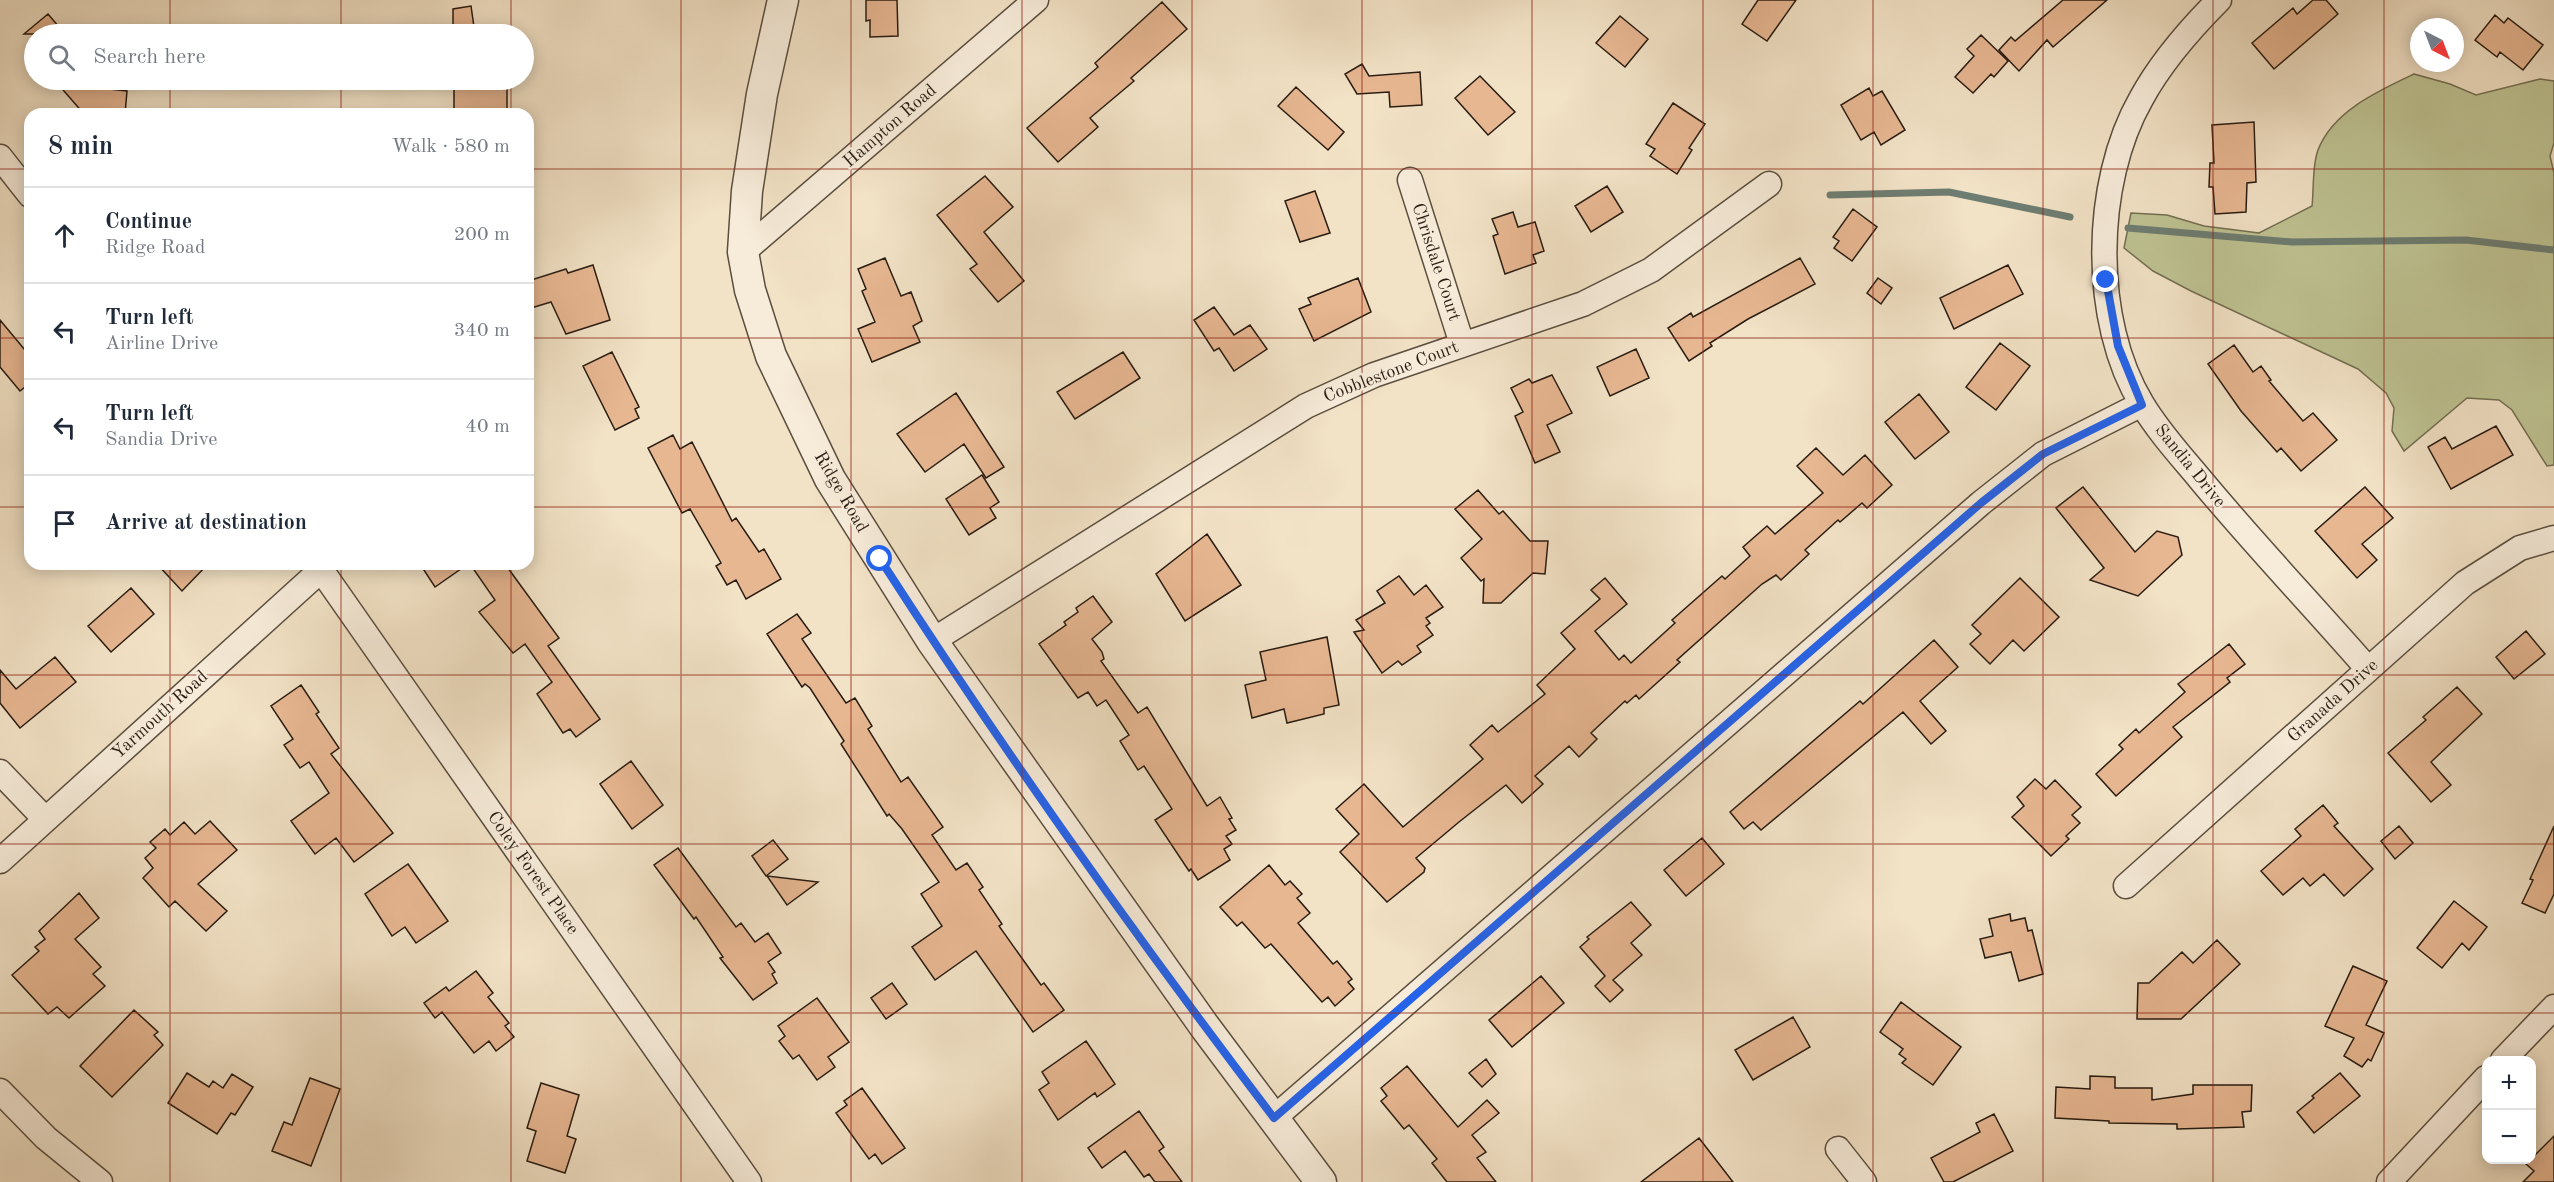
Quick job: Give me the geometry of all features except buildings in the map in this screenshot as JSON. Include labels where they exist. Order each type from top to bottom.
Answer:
[{"type":"street","name":"Ridge Road","points":[[783,0],[762,94],[746,195],[743,252],[750,290],[771,356],[830,479],[933,641],[1205,1028],[1321,1182]]},
{"type":"street","name":"Hampton Road","points":[[743,252],[1036,0]]},
{"type":"street","name":"Sandia Drive","points":[[2219,0],[2176,47],[2140,100],[2128,126],[2112,176],[2105,229],[2106,280],[2118,346],[2142,405],[2225,510],[2368,669]]},
{"type":"street","points":[[0,157],[24,187]]},
{"type":"street","name":"Chrisdale Court","points":[[1410,180],[1462,344]]},
{"type":"street","name":"Cobblestone Court","points":[[933,641],[1306,406],[1374,375],[1583,304],[1612,291],[1652,270],[1769,184]]},
{"type":"street","points":[[1274,1118],[1981,503],[2043,454],[2142,405]]},
{"type":"street","name":"Granada Drive","points":[[2126,886],[2473,577],[2520,548],[2554,538]]},
{"type":"street","name":"Yarmouth Road","points":[[0,861],[316,570]]},
{"type":"street","name":"Coley Forest Place","points":[[321,570],[746,1181]]},
{"type":"street","points":[[0,772],[45,819]]},
{"type":"street","points":[[2508,1056],[2554,1007]]},
{"type":"street","points":[[2389,1182],[2482,1083]]},
{"type":"street","points":[[0,1091],[46,1138],[100,1182]]},
{"type":"street","points":[[1838,1149],[1864,1182]]},
{"type":"green space","points":[[2414,74],[2450,84],[2476,95],[2540,79],[2554,81],[2554,143],[2550,156],[2554,173],[2554,465],[2547,466],[2512,410],[2499,400],[2467,398],[2404,451],[2392,431],[2394,408],[2386,393],[2358,369],[2191,291],[2153,271],[2124,248],[2131,213],[2167,215],[2204,226],[2259,233],[2312,206],[2316,156],[2325,136],[2334,124],[2345,113],[2372,95]]},
{"type":"waterway","points":[[1830,195],[1949,192],[2070,217]]},
{"type":"waterway","points":[[2128,228],[2292,242],[2466,240],[2554,250]]},
{"type":"route","points":[[880,559],[933,641],[1205,1028],[1274,1118],[1547,883],[1981,503],[2043,454],[2105,421],[2142,405],[2130,381],[2118,346],[2106,280]]}]
